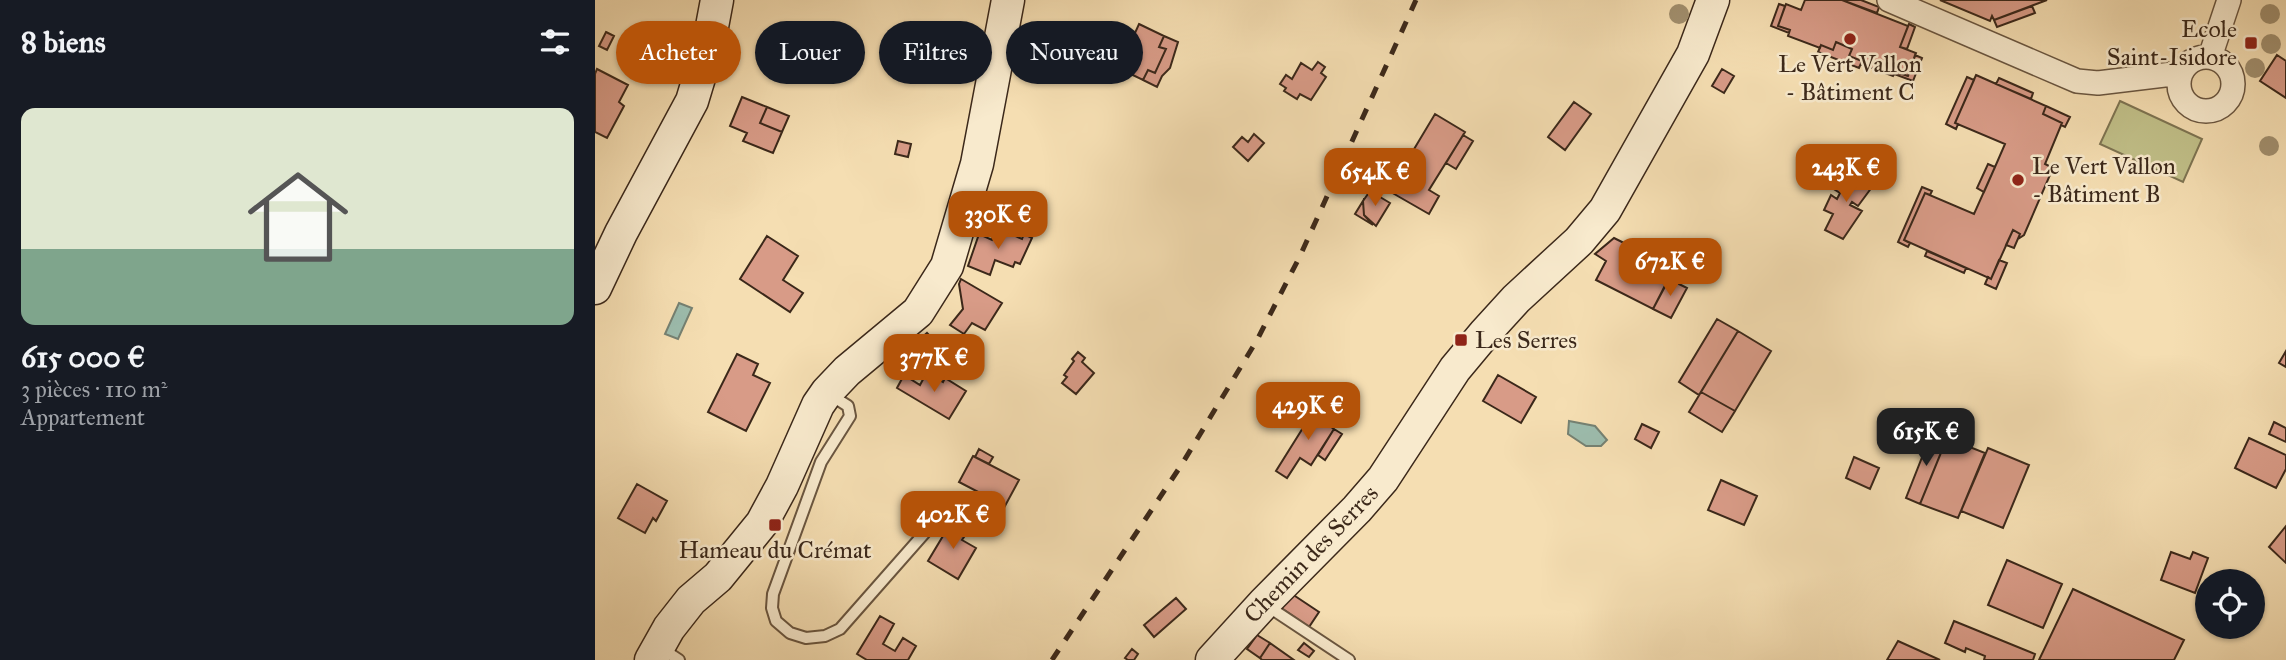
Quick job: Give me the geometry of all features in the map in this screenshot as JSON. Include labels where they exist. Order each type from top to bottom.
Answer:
[{"type":"street","points":[[595,288],[621,233],[692,102],[708,48],[717,0]]},
{"type":"street","points":[[663,655],[669,628],[691,600],[718,577],[762,523],[782,486],[818,405],[827,392],[847,371],[918,312],[947,266],[977,164],[1008,0]]},
{"type":"street","name":"Chemin des Serres","points":[[1212,660],[1383,479],[1455,369],[1485,332],[1516,299],[1579,241],[1605,210],[1693,54],[1713,0]]},
{"type":"street","points":[[1889,0],[2077,81],[2098,83],[2181,73]]},
{"type":"street","points":[[2210,57],[2229,0]]},
{"type":"street","points":[[2210,57],[2220,60],[2233,76],[2231,96],[2216,109],[2205,111],[2195,108],[2186,102],[2181,94],[2181,73],[2193,60],[2210,57]]},
{"type":"lane","points":[[827,392],[848,405],[850,416],[821,462],[778,574],[772,608],[776,621],[790,633],[806,638],[825,636],[839,629],[951,503]]},
{"type":"lane","points":[[1264,603],[1349,660]]},
{"type":"shaded area","points":[[2120,101],[2202,139],[2183,182],[2100,144]]},
{"type":"shaded area","points":[[679,303],[692,308],[678,339],[665,334]]},
{"type":"shaded area","points":[[1569,421],[1595,426],[1607,440],[1601,446],[1586,446],[1568,434]]},
{"type":"building","name":"Le Vert Vallon - Bâtiment C","points":[[1805,0],[1842,0],[1908,26],[1900,47],[1916,53],[1908,76],[1895,72],[1893,76],[1861,64],[1862,61],[1849,56],[1852,49],[1836,42],[1833,50],[1788,36],[1790,30],[1778,26],[1786,4],[1801,10]]},
{"type":"building","points":[[1842,0],[1861,0],[1879,7],[1877,13]]},
{"type":"building","points":[[1940,0],[2047,0],[1994,20],[1992,16],[1990,21]]},
{"type":"building","points":[[1779,4],[1785,6],[1778,26],[1790,30],[1789,33],[1771,26]]},
{"type":"building","points":[[2032,6],[2035,13],[1997,27],[1994,20]]},
{"type":"building","points":[[1909,24],[1915,27],[1907,49],[1900,47]]},
{"type":"building","points":[[1143,26],[1164,36],[1159,47],[1166,49],[1155,73],[1148,70],[1143,80]]},
{"type":"building","points":[[606,32],[614,36],[607,50],[599,46]]},
{"type":"building","points":[[1164,36],[1178,42],[1170,68],[1157,87],[1143,80],[1148,70],[1155,73],[1166,49],[1159,47]]},
{"type":"building","points":[[1836,42],[1852,49],[1849,56],[1862,61],[1859,68],[1818,52],[1821,45],[1833,50]]},
{"type":"building","points":[[1915,55],[1922,58],[1913,81],[1894,74],[1895,72],[1908,76]]},
{"type":"building","points":[[2277,55],[2286,61],[2286,98],[2260,81]]},
{"type":"building","points":[[1318,62],[1325,67],[1321,73],[1326,77],[1311,100],[1300,94],[1297,99],[1284,91],[1286,88],[1280,84],[1286,75],[1292,79],[1301,63],[1312,70]]},
{"type":"building","points":[[597,69],[616,79],[616,84],[628,85],[619,102],[624,106],[607,138],[595,132]]},
{"type":"building","points":[[1722,69],[1734,76],[1724,93],[1712,86]]},
{"type":"building","name":"Le Vert Vallon - Bâtiment B","points":[[1976,75],[2046,106],[2043,114],[2062,123],[2045,164],[2053,168],[2024,235],[2018,239],[2020,234],[2013,230],[1991,279],[1904,240],[1925,193],[1974,214],[1995,167],[2005,144],[1955,123]]},
{"type":"building","points":[[1967,77],[1974,80],[1955,123],[1958,124],[1956,129],[1946,124]]},
{"type":"building","points":[[1999,78],[2033,93],[2031,99],[1996,84]]},
{"type":"building","points":[[742,97],[767,107],[760,123],[782,132],[773,153],[743,141],[747,133],[730,126]]},
{"type":"building","points":[[1574,102],[1591,114],[1565,150],[1548,137]]},
{"type":"building","points":[[2046,106],[2070,117],[2065,127],[2043,114]]},
{"type":"building","points":[[767,107],[789,116],[782,132],[760,123]]},
{"type":"building","points":[[1435,114],[1465,132],[1429,190],[1439,196],[1429,214],[1389,191]]},
{"type":"building","points":[[1254,134],[1264,143],[1248,161],[1233,147],[1242,137],[1248,142]]},
{"type":"building","points":[[1463,135],[1473,141],[1456,169],[1446,163]]},
{"type":"building","points":[[898,141],[911,144],[908,157],[895,154]]},
{"type":"building","points":[[1988,164],[1995,167],[1984,192],[1977,188]]},
{"type":"building","points":[[1845,169],[1872,187],[1858,206],[1852,202],[1850,205],[1862,211],[1843,239],[1825,230],[1833,214],[1824,210],[1831,195],[1837,199],[1840,193],[1832,188]]},
{"type":"building","points":[[1922,187],[1932,191],[1930,195],[1925,193],[1904,240],[1910,243],[1908,247],[1898,242]]},
{"type":"building","points":[[1370,191],[1390,203],[1376,226],[1364,215],[1363,201]]},
{"type":"building","points":[[1363,201],[1364,215],[1373,225],[1355,214]]},
{"type":"building","points":[[997,228],[1022,239],[1024,234],[1032,238],[1020,264],[1015,262],[1013,267],[995,260],[990,275],[968,266],[979,234],[992,240]]},
{"type":"building","points":[[2013,230],[2020,234],[2014,248],[2006,245]]},
{"type":"building","points":[[767,236],[798,256],[783,280],[803,293],[790,312],[740,279]]},
{"type":"building","points":[[1614,238],[1674,268],[1653,309],[1596,280],[1606,261],[1595,254]]},
{"type":"building","points":[[1927,251],[1966,268],[1964,273],[1925,256]]},
{"type":"building","points":[[1999,260],[2007,263],[1996,289],[1985,284],[1988,277],[1991,279]]},
{"type":"building","points":[[961,279],[1002,303],[985,330],[972,323],[964,334],[950,325],[963,309],[959,284]]},
{"type":"building","points":[[1669,279],[1687,288],[1671,318],[1653,309]]},
{"type":"building","points":[[1717,319],[1738,331],[1699,395],[1679,382]]},
{"type":"building","points":[[1738,331],[1771,351],[1735,411],[1701,392]]},
{"type":"building","points":[[927,333],[936,342],[919,363],[907,351]]},
{"type":"building","points":[[2286,351],[2286,367],[2279,363]]},
{"type":"building","points":[[1078,352],[1085,358],[1082,362],[1094,373],[1076,394],[1062,383],[1074,361],[1072,359]]},
{"type":"building","points":[[737,354],[758,364],[753,375],[770,383],[746,431],[708,412]]},
{"type":"building","points":[[927,372],[943,382],[945,378],[966,391],[949,419],[897,388],[904,375],[920,385]]},
{"type":"building","points":[[1498,375],[1536,397],[1521,423],[1483,401]]},
{"type":"building","points":[[1701,392],[1735,411],[1722,432],[1689,412]]},
{"type":"building","points":[[1316,407],[1330,415],[1325,423],[1334,429],[1311,465],[1300,458],[1287,478],[1276,471]]},
{"type":"building","points":[[2274,422],[2286,428],[2286,442],[2269,434]]},
{"type":"building","points":[[1642,424],[1659,432],[1651,448],[1635,439]]},
{"type":"building","points":[[1334,429],[1342,434],[1325,460],[1318,455]]},
{"type":"building","points":[[1932,432],[1947,438],[1920,504],[1906,498]]},
{"type":"building","points":[[1947,438],[1985,453],[1958,518],[1920,504]]},
{"type":"building","points":[[2249,438],[2286,455],[2286,469],[2276,488],[2235,468]]},
{"type":"building","points":[[1988,448],[2029,465],[2003,528],[1961,511]]},
{"type":"building","points":[[979,449],[993,457],[989,464],[975,457]]},
{"type":"building","points":[[973,456],[1019,480],[1005,506],[959,482]]},
{"type":"building","points":[[1854,457],[1879,468],[1870,489],[1846,478]]},
{"type":"building","points":[[1721,480],[1757,496],[1744,525],[1708,510]]},
{"type":"building","points":[[637,484],[667,501],[656,521],[653,518],[645,533],[618,518]]},
{"type":"building","points":[[987,497],[1005,506],[999,516],[981,507]]},
{"type":"building","points":[[952,521],[968,531],[962,540],[976,548],[958,579],[928,561]]},
{"type":"building","points":[[2286,526],[2286,563],[2269,547]]},
{"type":"building","points":[[2171,552],[2190,559],[2193,552],[2208,558],[2204,569],[2195,569],[2195,593],[2161,580]]},
{"type":"building","points":[[2007,560],[2062,584],[2043,628],[1988,605]]},
{"type":"building","points":[[2073,589],[2184,640],[2174,660],[2039,660]]},
{"type":"building","points":[[1292,594],[1319,612],[1309,627],[1281,608]]},
{"type":"building","points":[[1176,598],[1186,609],[1154,637],[1144,625]]},
{"type":"building","points":[[880,616],[894,624],[883,644],[895,651],[903,638],[916,646],[908,660],[867,660],[857,654]]},
{"type":"building","points":[[1954,621],[2035,654],[2033,660],[1984,660],[1985,656],[1966,648],[1965,652],[1945,643]]},
{"type":"building","points":[[1257,635],[1270,643],[1260,658],[1247,649]]},
{"type":"building","points":[[1898,641],[1940,660],[1887,660]]},
{"type":"building","points":[[1270,643],[1294,660],[1262,660],[1260,658]]},
{"type":"building","points":[[1304,643],[1314,651],[1309,657],[1298,650]]},
{"type":"building","points":[[1132,649],[1138,654],[1134,660],[1128,660],[1125,658]]},
{"type":"railway","points":[[1052,660],[1182,464],[1257,340],[1300,256],[1416,0]]},
{"type":"place","name":"Le Vert Vallon - Bâtiment C","points":[[1850,39]]},
{"type":"place","name":"Ecole Saint-Isidore","points":[[2251,43]]},
{"type":"place","name":"Le Vert Vallon - Bâtiment B","points":[[2018,180]]},
{"type":"place","name":"Les Serres","points":[[1461,340]]},
{"type":"place","name":"Hameau du Crémat","points":[[775,525]]}]
